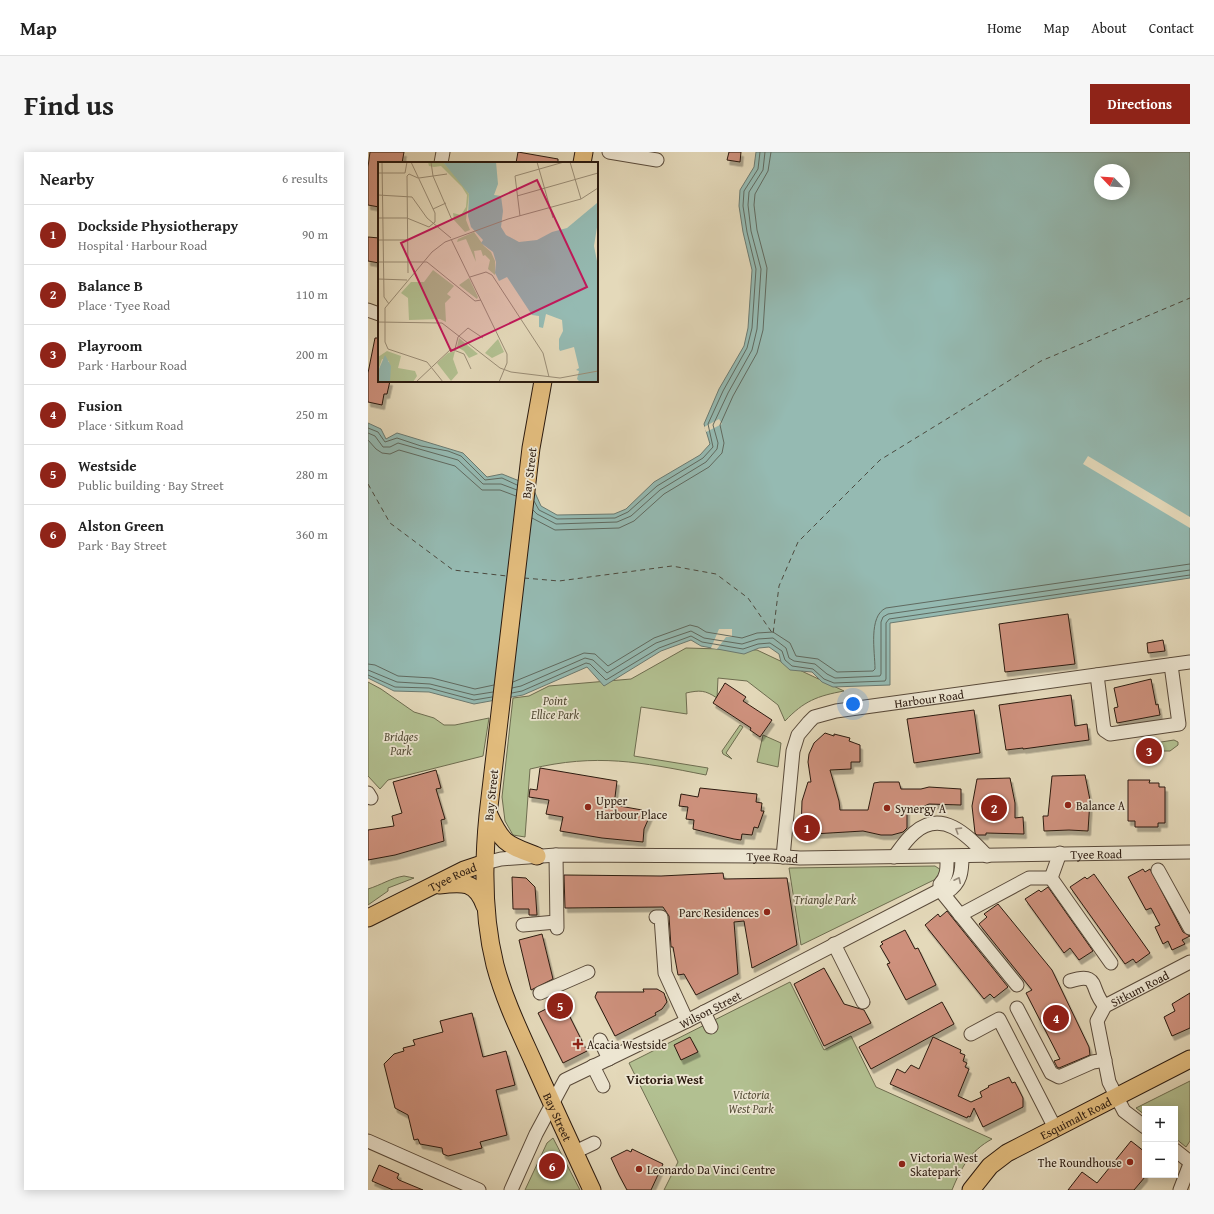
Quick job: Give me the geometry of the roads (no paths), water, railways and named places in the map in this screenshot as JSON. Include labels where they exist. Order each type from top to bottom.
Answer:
[{"type":"main road","points":[[582,162],[584,152]]},
{"type":"main road","name":"Bay Street","points":[[543,382],[531,448],[488,815],[485,862],[487,912],[495,964],[504,993],[592,1190]]},
{"type":"main road","points":[[488,815],[498,835],[504,842],[537,856]]},
{"type":"main road","name":"Tyee Road","points":[[368,918],[469,867],[485,862]]},
{"type":"main road","points":[[429,887],[457,883],[472,887],[481,895],[487,912]]},
{"type":"main road","name":"Esquimalt Road","points":[[971,1190],[990,1166],[1007,1153],[1190,1059]]},
{"type":"street","points":[[441,162],[443,152]]},
{"type":"street","points":[[610,152],[657,160]]},
{"type":"street","points":[[368,310],[378,314]]},
{"type":"street","name":"Harbour Road","points":[[784,857],[793,751],[798,735],[814,717],[836,711],[1190,662]]},
{"type":"street","points":[[1097,675],[1104,730],[1110,734],[1179,724],[1171,665]]},
{"type":"street","points":[[894,857],[915,832],[926,826],[937,824],[956,828],[972,840],[987,856]]},
{"type":"street","name":"Tyee Road","points":[[485,862],[501,859],[556,855],[947,857],[1060,853],[1190,852]]},
{"type":"street","points":[[1052,878],[1060,853]]},
{"type":"street","points":[[523,925],[557,925],[556,855]]},
{"type":"street","name":"Wilson Street","points":[[511,1190],[552,1103],[565,1080],[687,1021],[940,890],[947,892],[959,882],[962,856]]},
{"type":"street","points":[[947,857],[945,880],[940,884],[940,890],[1017,985]]},
{"type":"street","points":[[1158,870],[1190,928]]},
{"type":"street","points":[[960,915],[1029,878],[1052,878]]},
{"type":"street","points":[[1052,878],[1111,963]]},
{"type":"street","points":[[656,917],[661,917],[660,943],[662,968],[687,1021]]},
{"type":"street","points":[[834,944],[863,1002]]},
{"type":"street","name":"Sitkum Road","points":[[1142,1125],[1124,1110],[1109,1082],[1097,1021],[1105,1006],[1190,962]]},
{"type":"street","points":[[540,992],[588,972]]},
{"type":"street","points":[[1070,981],[1082,977],[1088,978],[1093,982],[1097,998],[1105,1006]]},
{"type":"street","points":[[1017,1008],[1051,1073],[1059,1077],[1093,1062],[1105,1060]]},
{"type":"street","points":[[704,1012],[711,1027]]},
{"type":"street","points":[[971,1034],[999,1019],[1055,1128]]},
{"type":"street","points":[[600,1040],[609,1059]]},
{"type":"street","points":[[594,1066],[603,1086]]},
{"type":"street","points":[[368,1141],[479,1190]]},
{"type":"street","points":[[575,1152],[594,1143]]},
{"type":"street","points":[[1178,1153],[1190,1163],[1180,1190]]},
{"type":"water","points":[[756,152],[1190,152],[1190,578],[890,623],[890,685],[833,687],[822,682],[812,672],[790,670],[781,662],[779,654],[769,647],[759,648],[744,654],[701,646],[691,640],[661,651],[604,686],[587,667],[523,695],[474,704],[429,692],[394,691],[368,678],[368,423],[381,429],[386,439],[397,433],[463,453],[487,477],[502,474],[532,486],[541,506],[557,515],[614,514],[626,509],[654,482],[700,455],[710,444],[704,424],[719,389],[744,346],[748,328],[752,270],[743,232],[739,206],[740,190],[754,167]]},
{"type":"place","name":"Playroom","points":[[1149,751]]},
{"type":"place","name":"Balance A","points":[[1068,805]]},
{"type":"place","name":"Upper Harbour Place","points":[[588,807]]},
{"type":"place","name":"Synergy A","points":[[887,808]]},
{"type":"place","name":"Balance B","points":[[994,808]]},
{"type":"place","name":"Dockside Physiotherapy","points":[[807,828]]},
{"type":"place","name":"Parc Residences","points":[[767,912]]},
{"type":"place","name":"Westside","points":[[560,1006]]},
{"type":"place","name":"Fusion","points":[[1056,1018]]},
{"type":"place","name":"Acacia Westside","points":[[578,1044]]},
{"type":"place","name":"The Roundhouse","points":[[1130,1162]]},
{"type":"place","name":"Victoria West Skatepark","points":[[902,1164]]},
{"type":"place","name":"Alston Green","points":[[552,1166]]},
{"type":"place","name":"Leonardo Da Vinci Centre","points":[[639,1169]]},
{"type":"district","name":"Victoria West","points":[[665,1079]]},
{"type":"park label","name":"Point Ellice Park","points":[[555,707]]},
{"type":"park label","name":"Bridges Park","points":[[401,743]]},
{"type":"park label","name":"Triangle Park","points":[[825,899]]},
{"type":"park label","name":"Victoria West Park","points":[[751,1101]]}]
